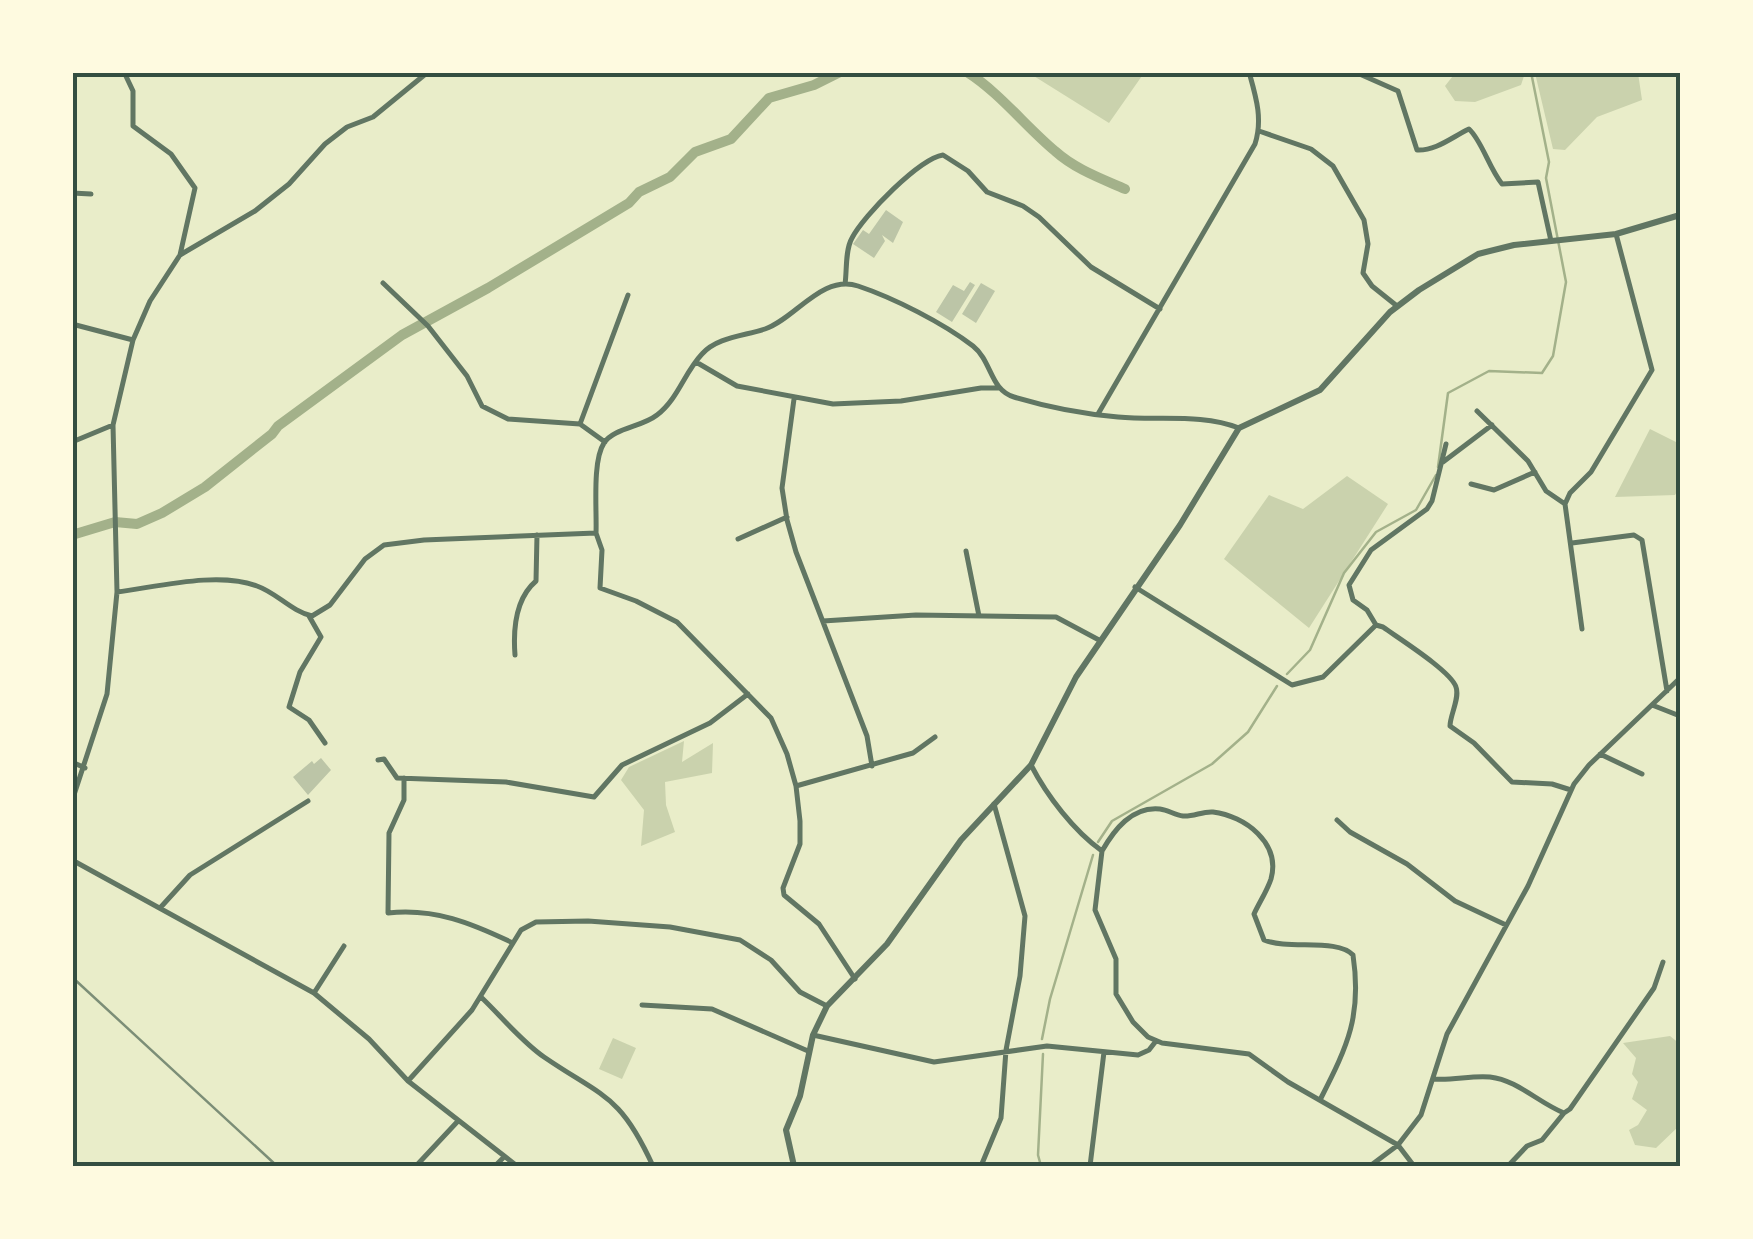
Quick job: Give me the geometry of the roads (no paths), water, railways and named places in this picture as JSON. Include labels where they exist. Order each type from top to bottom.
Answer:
[{"type":"street","points":[[72,801],[106,694],[116,592],[112,424],[133,340],[150,301],[180,255],[195,188],[171,154],[133,126],[134,91],[124,72]]},
{"type":"street","points":[[180,255],[256,211],[289,184],[325,144],[347,127],[373,117],[428,72]]},
{"type":"street","points":[[1098,414],[1255,144],[1258,107],[1249,72]]},
{"type":"street","points":[[1356,72],[1398,91],[1417,150],[1441,144],[1468,129],[1475,134],[1480,151],[1502,184],[1538,182],[1552,241]]},
{"type":"street","points":[[1259,130],[1311,149],[1333,166],[1364,220],[1368,244],[1363,273],[1372,286],[1398,306]]},
{"type":"street","points":[[845,284],[850,240],[877,205],[930,159],[943,155],[968,171],[987,192],[1039,217],[1092,267],[1160,309]]},
{"type":"street","points":[[72,194],[92,194]]},
{"type":"street","points":[[794,1166],[786,1130],[800,1096],[812,1034],[827,1006],[887,944],[961,840],[1032,766],[1098,640],[1180,525],[1239,428],[1320,390],[1398,306],[1478,254],[1514,245],[1616,234],[1680,215]]},
{"type":"street","points":[[1582,630],[1565,504],[1570,493],[1591,472],[1652,370],[1616,234]]},
{"type":"street","points":[[383,283],[423,319],[467,376],[482,406],[508,419],[580,424],[605,442]]},
{"type":"street","points":[[855,979],[819,924],[782,888],[795,860],[801,833],[796,786],[787,754],[770,718],[677,622],[600,588],[602,550],[596,533],[598,466],[605,442],[613,435],[644,424],[664,408],[696,362],[715,345],[774,325],[821,292],[845,284],[856,285],[910,310],[972,346],[985,358],[998,388]]},
{"type":"street","points":[[580,424],[628,295]]},
{"type":"street","points":[[72,324],[133,340]]},
{"type":"street","points":[[696,362],[737,386],[833,404],[871,404],[998,388],[1016,398],[1098,414],[1218,420],[1239,428]]},
{"type":"street","points":[[794,399],[782,488],[786,517],[867,736],[872,766]]},
{"type":"street","points":[[1477,411],[1535,472],[1546,491],[1565,504]]},
{"type":"street","points":[[72,442],[112,424]]},
{"type":"street","points":[[1443,462],[1492,425]]},
{"type":"street","points":[[1446,444],[1432,501],[1427,509],[1371,550],[1349,584],[1353,600],[1367,610],[1376,625],[1428,659],[1451,680],[1456,694],[1450,726],[1474,743],[1506,777],[1512,782],[1552,784],[1571,790]]},
{"type":"street","points":[[1470,484],[1494,490],[1535,472]]},
{"type":"street","points":[[738,539],[786,517]]},
{"type":"street","points":[[308,616],[318,615],[330,604],[365,559],[384,545],[596,533]]},
{"type":"street","points":[[516,655],[515,624],[520,603],[526,589],[536,581],[536,535]]},
{"type":"street","points":[[1572,543],[1634,535],[1642,540],[1667,691]]},
{"type":"street","points":[[966,552],[980,616]]},
{"type":"street","points":[[116,592],[190,582],[240,582],[268,591],[308,616],[321,636],[300,672],[290,707],[309,720],[325,742]]},
{"type":"street","points":[[1135,587],[1292,685],[1323,678],[1376,625]]},
{"type":"street","points":[[823,621],[916,615],[1056,617],[1098,640]]},
{"type":"street","points":[[1370,1166],[1398,1145],[1421,1115],[1447,1034],[1528,886],[1571,790],[1600,754],[1680,678]]},
{"type":"street","points":[[378,760],[384,759],[397,778],[506,782],[594,797],[622,765],[710,723],[748,694]]},
{"type":"street","points":[[1652,705],[1680,716]]},
{"type":"street","points":[[796,786],[913,753],[935,737]]},
{"type":"street","points":[[1600,754],[1642,774]]},
{"type":"street","points":[[72,762],[85,768]]},
{"type":"street","points":[[1032,766],[1041,784],[1102,852]]},
{"type":"street","points":[[404,778],[400,821],[389,833],[388,913],[409,911],[457,917],[513,942]]},
{"type":"street","points":[[160,908],[190,875],[308,801]]},
{"type":"street","points":[[982,1166],[1001,1118],[1006,1050],[1020,976],[1025,916],[994,804]]},
{"type":"street","points":[[1321,1098],[1351,1036],[1358,997],[1353,955],[1342,947],[1275,944],[1264,940],[1254,914],[1272,878],[1270,855],[1250,824],[1209,811],[1184,816],[1158,808],[1125,819],[1102,852],[1096,910],[1116,959],[1116,994],[1133,1022],[1156,1041],[1248,1054],[1288,1082],[1398,1145],[1414,1166]]},
{"type":"street","points":[[1337,820],[1350,832],[1407,864],[1454,902],[1506,925]]},
{"type":"street","points":[[72,860],[314,993],[369,1039],[408,1081],[517,1166]]},
{"type":"street","points":[[408,1081],[466,1017],[521,930],[536,922],[618,923],[693,930],[740,940],[788,976],[800,992],[827,1006]]},
{"type":"street","points":[[314,993],[344,946]]},
{"type":"street","points":[[1508,1166],[1526,1146],[1542,1140],[1570,1109],[1654,988],[1663,962]]},
{"type":"street","points":[[480,996],[541,1056],[617,1105],[636,1129],[653,1166]]},
{"type":"street","points":[[642,1005],[726,1013],[808,1051]]},
{"type":"street","points":[[812,1034],[934,1062],[1047,1046],[1138,1055],[1156,1041]]},
{"type":"street","points":[[1090,1166],[1104,1052]]},
{"type":"street","points":[[1433,1078],[1488,1077],[1508,1082],[1564,1112]]},
{"type":"street","points":[[416,1166],[458,1121]]},
{"type":"street","points":[[495,1166],[502,1158]]},
{"type":"waterway","points":[[72,535],[115,522],[137,524],[162,513],[205,487],[278,426],[402,335],[629,203],[639,192],[670,177],[695,152],[731,139],[769,98],[814,85],[840,72]]},
{"type":"waterway","points":[[967,72],[1063,157],[1125,189]]},
{"type":"waterway","points":[[1438,467],[1448,393],[1489,371],[1542,373],[1553,356],[1566,282],[1531,72]]},
{"type":"waterway","points":[[1287,674],[1310,650],[1344,573],[1376,532],[1416,510],[1436,475]]},
{"type":"waterway","points":[[1098,842],[1112,821],[1212,764],[1248,732],[1277,686]]},
{"type":"waterway","points":[[1042,1039],[1093,855]]},
{"type":"waterway","points":[[1041,1166],[1038,1155],[1043,1054]]},
{"type":"railway","points":[[72,977],[277,1166]]}]
